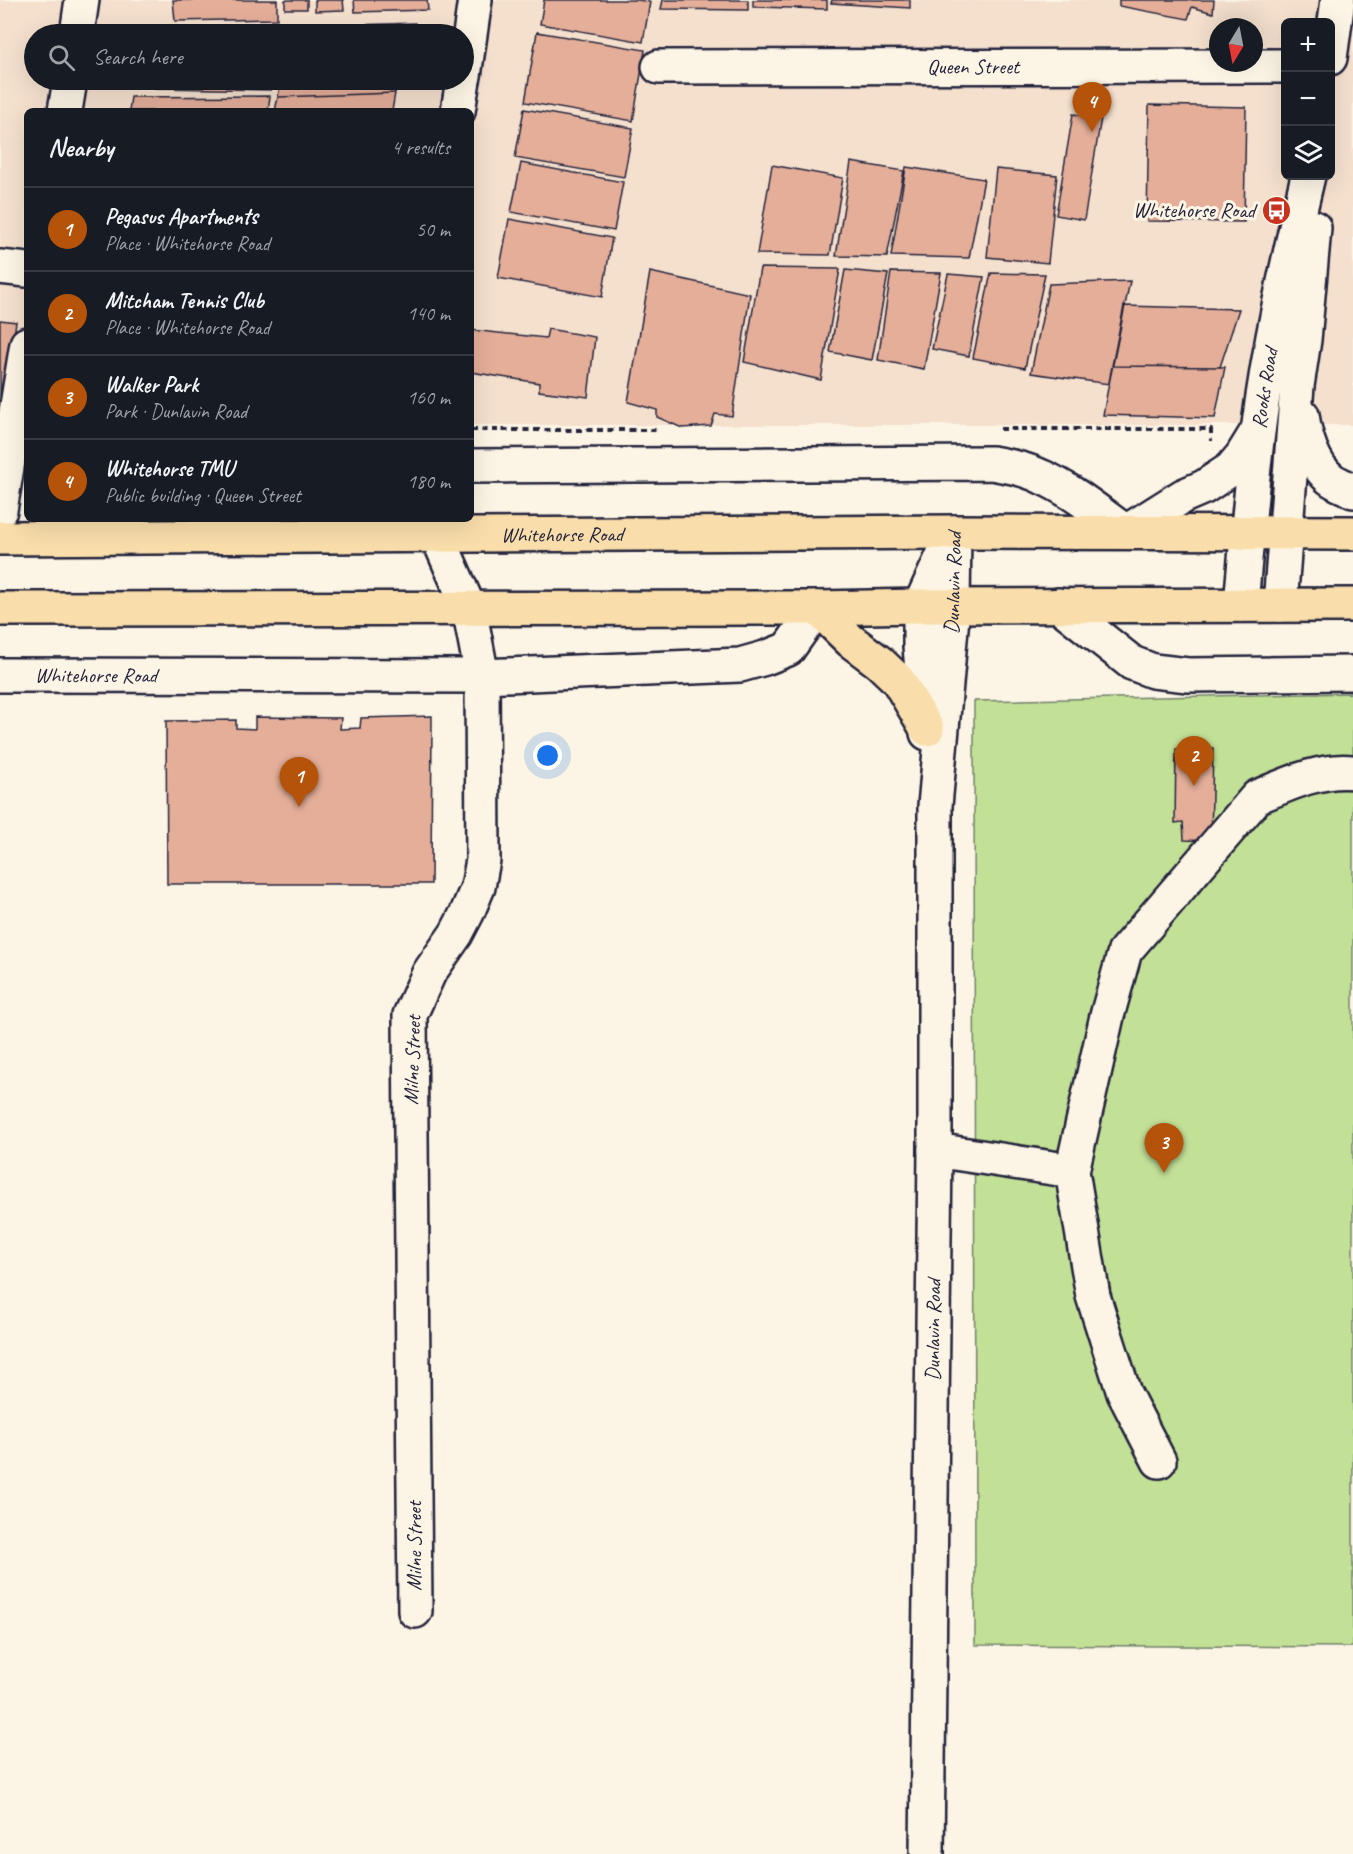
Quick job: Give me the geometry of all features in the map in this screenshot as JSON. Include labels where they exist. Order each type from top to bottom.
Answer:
[{"type":"highway","name":"Whitehorse Road","points":[[0,538],[433,527],[1353,533]]},
{"type":"highway","points":[[0,609],[1353,605]]},
{"type":"highway","points":[[817,608],[851,641],[898,680],[927,729]]},
{"type":"street","points":[[78,24],[82,0]]},
{"type":"street","points":[[471,24],[475,0]]},
{"type":"street","points":[[1335,22],[1338,0]]},
{"type":"street","points":[[1335,58],[1353,54]]},
{"type":"street","name":"Queen Street","points":[[659,67],[1281,66]]},
{"type":"street","points":[[65,108],[68,90]]},
{"type":"street","points":[[458,108],[461,90]]},
{"type":"street","name":"Rooks Road","points":[[1241,605],[1258,430],[1273,336],[1307,180]]},
{"type":"street","name":"Rooks Road","points":[[1280,605],[1297,386],[1304,340],[1319,180]]},
{"type":"street","points":[[0,267],[24,270]]},
{"type":"street","points":[[0,510],[12,469],[12,429],[24,361]]},
{"type":"street","points":[[1297,386],[1304,427],[1316,458],[1323,471],[1332,480],[1353,491]]},
{"type":"street","points":[[474,466],[992,463],[1018,468],[1043,477],[1126,532],[1183,496],[1218,478],[1242,456],[1258,430]]},
{"type":"street","name":"Milne Street","points":[[415,1611],[410,1016],[429,973],[456,934],[478,887],[483,860],[482,676],[469,608],[433,527]]},
{"type":"street","name":"Dunlavin Road","points":[[935,806],[921,657],[920,606],[954,532]]},
{"type":"street","name":"Dunlavin Road","points":[[927,1854],[935,1150],[935,806],[952,606],[954,532]]},
{"type":"street","points":[[1059,605],[1132,663],[1153,671],[1188,675],[1353,673]]},
{"type":"street","name":"Whitehorse Road","points":[[0,675],[482,676],[740,664],[788,649],[817,608]]},
{"type":"street","points":[[1159,1461],[1124,1393],[1093,1296],[1072,1171],[1107,1016],[1125,951],[1257,797],[1286,785],[1339,770],[1353,772]]},
{"type":"street","points":[[935,1150],[1072,1171]]},
{"type":"shaded area","points":[[0,0],[1353,0],[1353,425],[474,425],[474,108],[24,108],[24,424],[0,424]]},
{"type":"green space","points":[[1353,693],[1353,1647],[975,1645],[974,701]]},
{"type":"building","points":[[173,0],[277,0],[277,19],[175,21]]},
{"type":"building","points":[[285,0],[307,0],[307,9],[285,9]]},
{"type":"building","points":[[315,0],[343,0],[344,10],[315,11]]},
{"type":"building","points":[[354,0],[427,0],[428,10],[355,12]]},
{"type":"building","points":[[544,0],[650,2],[643,42],[540,24]]},
{"type":"building","points":[[663,0],[748,0],[748,10],[661,9]]},
{"type":"building","points":[[753,0],[827,0],[827,9],[753,7]]},
{"type":"building","points":[[832,0],[910,0],[910,8],[831,3]]},
{"type":"building","points":[[1119,0],[1214,0],[1213,13],[1192,7],[1188,19],[1119,6]]},
{"type":"building","points":[[537,32],[645,50],[633,121],[525,102]]},
{"type":"building","points":[[279,90],[395,90],[395,93],[278,97]]},
{"type":"building","points":[[395,93],[392,108],[276,108],[278,97]]},
{"type":"building","points":[[270,96],[268,108],[129,108],[131,97]]},
{"type":"building","points":[[1149,105],[1246,107],[1244,222],[1147,221]]},
{"type":"building","points":[[524,109],[633,128],[624,177],[515,158]]},
{"type":"building","points":[[1073,114],[1101,118],[1084,220],[1056,215]]},
{"type":"building","points":[[851,162],[904,171],[887,257],[836,256]]},
{"type":"building","points":[[521,163],[623,182],[614,231],[511,212]]},
{"type":"building","points":[[772,165],[843,178],[830,255],[757,254]]},
{"type":"building","points":[[906,167],[984,179],[969,258],[891,256]]},
{"type":"building","points":[[996,169],[1057,175],[1048,263],[987,257]]},
{"type":"building","points":[[509,219],[612,238],[602,297],[498,278]]},
{"type":"building","points":[[760,268],[840,269],[821,380],[744,362]]},
{"type":"building","points":[[845,270],[888,274],[872,360],[830,352]]},
{"type":"building","points":[[650,272],[750,294],[732,416],[715,414],[711,426],[682,428],[657,417],[657,410],[628,402]]},
{"type":"building","points":[[891,272],[941,273],[924,369],[878,360]]},
{"type":"building","points":[[991,273],[1045,274],[1025,368],[973,358]]},
{"type":"building","points":[[948,274],[984,277],[969,356],[932,349]]},
{"type":"building","points":[[1130,281],[1109,384],[1031,373],[1049,284]]},
{"type":"building","points":[[1124,306],[1239,309],[1220,367],[1112,366]]},
{"type":"building","points":[[0,320],[16,322],[0,426]]},
{"type":"building","points":[[548,329],[595,337],[588,397],[539,391],[539,383],[474,372],[474,330],[546,338]]},
{"type":"building","points":[[1112,366],[1225,367],[1215,418],[1103,415]]},
{"type":"building","points":[[432,716],[431,884],[167,884],[166,721],[236,720],[236,728],[255,729],[255,717],[341,718],[340,729],[360,728],[361,718]]},
{"type":"building","points":[[1213,748],[1211,841],[1184,840],[1183,822],[1175,823],[1176,749]]},
{"type":"place","name":"Whitehorse TMU","points":[[1092,132]]},
{"type":"place","name":"Whitehorse Road","points":[[1276,210]]},
{"type":"place","name":"Mitcham Tennis Club","points":[[1194,786]]},
{"type":"place","name":"Pegasus Apartments","points":[[299,807]]},
{"type":"place","name":"Walker Park","points":[[1164,1173]]}]
